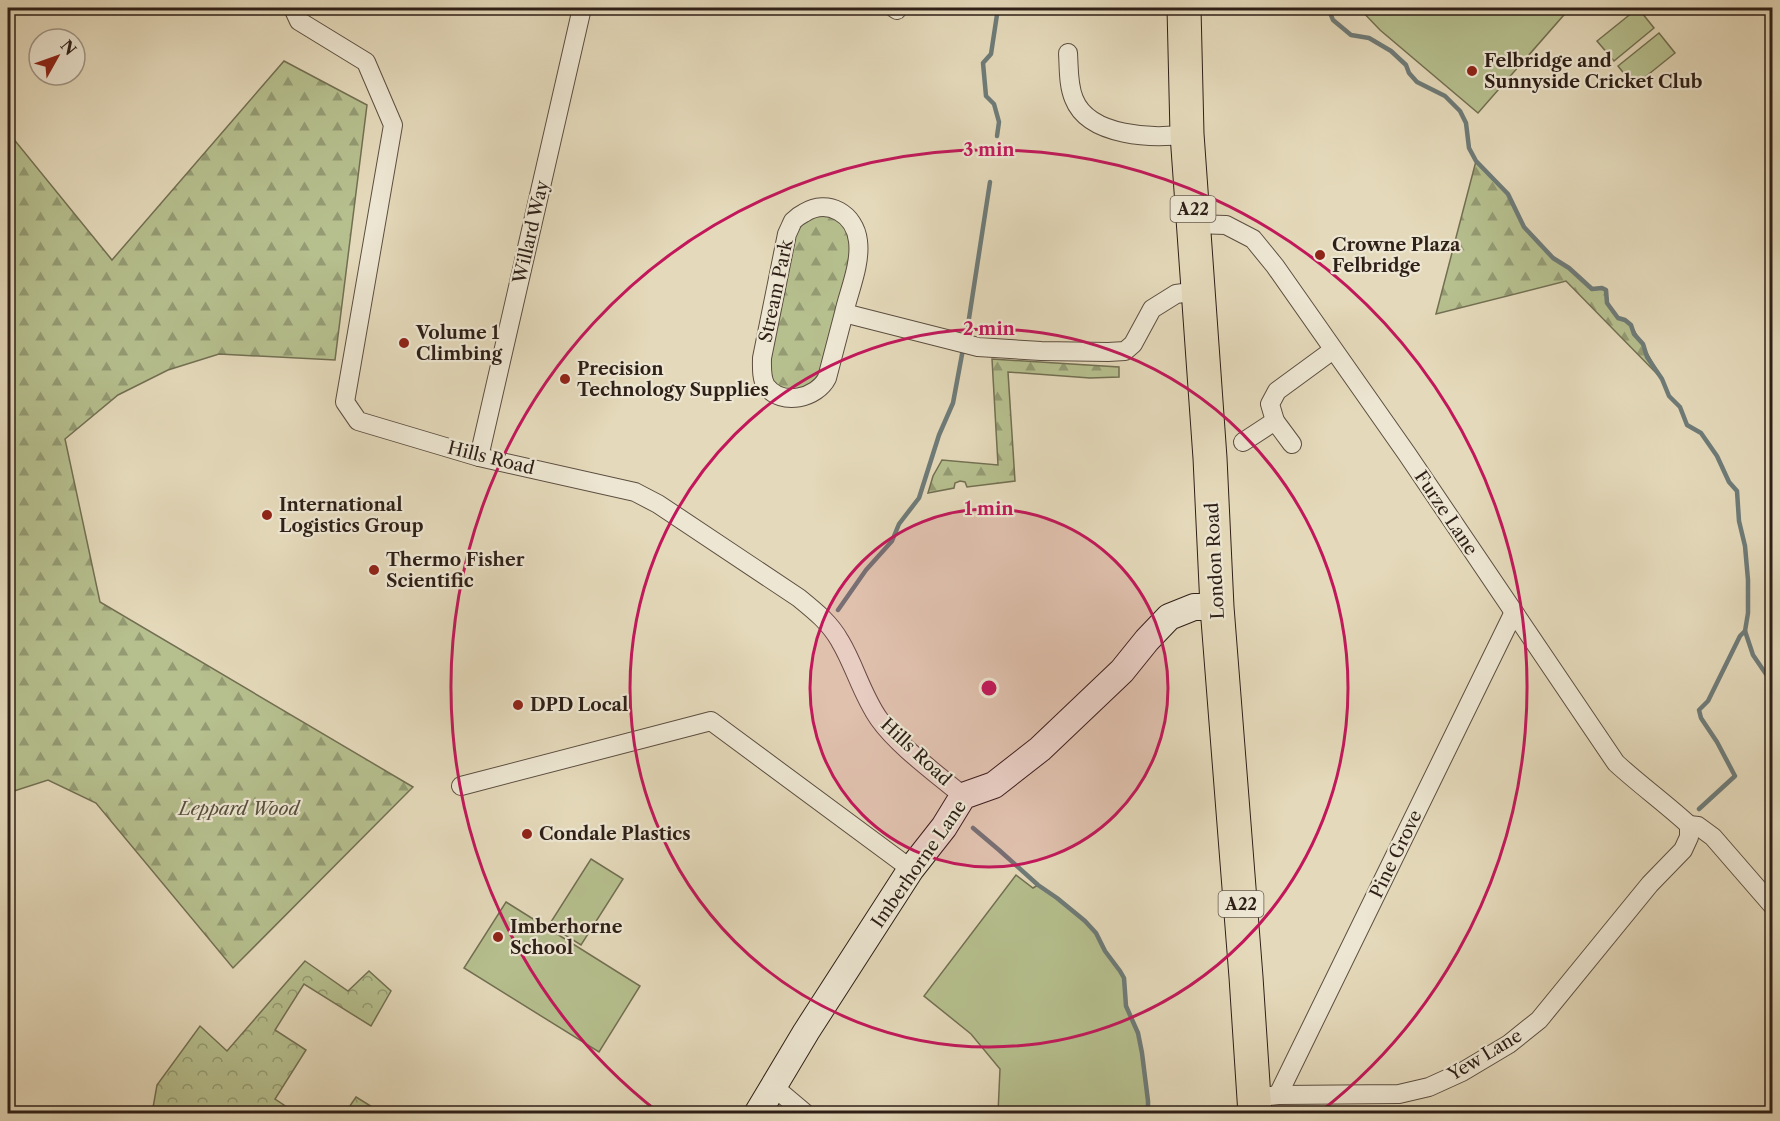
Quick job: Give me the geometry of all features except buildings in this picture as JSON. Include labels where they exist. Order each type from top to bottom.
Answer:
[{"type":"highway","name":"London Road","points":[[1184,8],[1187,134],[1210,458],[1217,607],[1246,977],[1262,1102]]},
{"type":"street","name":"Hills Road","points":[[292,8],[299,21],[366,62],[393,125],[345,402],[358,421],[479,458],[635,492],[658,504],[799,598],[830,626],[840,641],[879,720],[897,739],[963,796]]},
{"type":"street","name":"Willard Way","points":[[479,458],[582,8]]},
{"type":"street","points":[[1068,53],[1070,85],[1074,101],[1086,115],[1107,128],[1133,136],[1187,134]]},
{"type":"street","name":"Stream Park","points":[[824,206],[841,211],[854,225],[858,241],[857,257],[844,314],[827,378],[822,388],[802,397],[789,398],[777,394],[766,386],[762,358],[787,234],[794,219],[809,210],[824,206]]},
{"type":"street","name":"Furze Lane","points":[[1193,224],[1226,225],[1252,239],[1275,266],[1407,454],[1616,763],[1640,785],[1666,803],[1689,825],[1698,826],[1713,837],[1773,905]]},
{"type":"street","points":[[844,314],[978,347],[1041,351],[1125,351],[1133,344],[1152,309],[1176,294],[1198,291]]},
{"type":"street","points":[[1292,444],[1275,421],[1270,404],[1276,391],[1333,350]]},
{"type":"street","points":[[1243,442],[1275,421]]},
{"type":"street","name":"Imberhorne Lane","points":[[757,1113],[911,869],[944,827],[963,796],[994,785],[1040,749],[1122,671],[1169,617],[1194,607],[1217,607]]},
{"type":"street","name":"Pine Grove","points":[[1262,1102],[1514,612]]},
{"type":"street","points":[[461,786],[711,721],[911,869]]},
{"type":"street","name":"Yew Lane","points":[[1262,1102],[1399,1094],[1429,1087],[1462,1072],[1509,1044],[1539,1020],[1650,884],[1683,850],[1689,837],[1689,825]]},
{"type":"street","points":[[774,1087],[806,1113]]},
{"type":"green space","name":"Felbridge and Sunnyside Cricket Club","points":[[1359,8],[1570,8],[1478,113],[1380,30]]},
{"type":"green space","points":[[1638,8],[1654,28],[1614,61],[1597,41]]},
{"type":"green space","points":[[1659,33],[1675,53],[1634,86],[1618,66]]},
{"type":"green space","name":"Leppard Wood","points":[[284,61],[367,105],[335,360],[219,354],[168,370],[118,395],[65,439],[100,602],[413,787],[233,968],[96,803],[48,780],[8,793],[8,132],[112,260]]},
{"type":"green space","points":[[1476,161],[1508,194],[1524,227],[1553,258],[1569,268],[1591,289],[1606,290],[1612,312],[1631,325],[1662,379],[1566,281],[1436,314]]},
{"type":"green space","points":[[827,212],[848,226],[852,253],[823,377],[802,392],[779,388],[769,377],[768,349],[793,232],[799,222]]},
{"type":"green space","points":[[992,359],[1119,367],[1119,377],[1090,378],[1008,372],[1015,481],[967,487],[965,482],[960,481],[955,483],[954,488],[928,493],[933,476],[942,460],[998,465]]},
{"type":"green space","points":[[591,859],[623,879],[581,945],[549,925]]},
{"type":"green space","points":[[1016,875],[1033,888],[1038,885],[1057,898],[1096,932],[1105,951],[1124,978],[1126,1006],[1138,1033],[1142,1053],[1148,1113],[998,1113],[1000,1069],[971,1034],[924,996]]},
{"type":"green space","points":[[506,902],[640,986],[599,1052],[464,968]]},
{"type":"green space","points":[[305,961],[348,991],[369,971],[391,991],[371,1026],[304,984],[275,1030],[306,1050],[275,1099],[293,1111],[291,1113],[152,1113],[157,1085],[200,1026],[227,1051]]},
{"type":"green space","points":[[356,1097],[382,1113],[345,1113]]},
{"type":"waterway","points":[[997,136],[999,122],[994,104],[986,96],[983,63],[991,54],[998,8]]},
{"type":"waterway","points":[[1328,8],[1333,20],[1351,35],[1369,38],[1391,51],[1406,65],[1409,73],[1417,82],[1445,96],[1460,111],[1466,123],[1469,148],[1476,161],[1508,194],[1524,227],[1553,258],[1569,268],[1592,289],[1606,290],[1607,303],[1618,318],[1631,325],[1634,334],[1643,344],[1647,357],[1662,379],[1669,396],[1680,407],[1687,425],[1701,433],[1717,456],[1729,482],[1737,491],[1748,580],[1748,613],[1745,631],[1753,655],[1768,677],[1772,694]]},
{"type":"waterway","points":[[968,325],[990,182]]},
{"type":"waterway","points":[[838,610],[866,570],[892,541],[899,524],[919,498],[939,435],[953,403],[963,349]]},
{"type":"waterway","points":[[1699,809],[1735,776],[1701,718],[1699,710],[1708,701],[1740,636],[1745,631]]},
{"type":"waterway","points":[[973,828],[1038,885],[1085,921],[1096,933],[1105,951],[1120,971],[1124,978],[1126,1006],[1138,1033],[1142,1053],[1148,1114]]},
{"type":"place","name":"Felbridge and Sunnyside Cricket Club","points":[[1472,71]]},
{"type":"place","name":"Crowne Plaza Felbridge","points":[[1320,255]]},
{"type":"place","name":"Volume 1 Climbing","points":[[404,343]]},
{"type":"place","name":"Precision Technology Supplies","points":[[565,379]]},
{"type":"place","name":"International Logistics Group","points":[[267,515]]},
{"type":"place","name":"Thermo Fisher Scientific","points":[[374,570]]},
{"type":"place","name":"DPD Local","points":[[518,705]]},
{"type":"place","name":"Condale Plastics","points":[[527,834]]},
{"type":"place","name":"Imberhorne School","points":[[498,937]]}]
